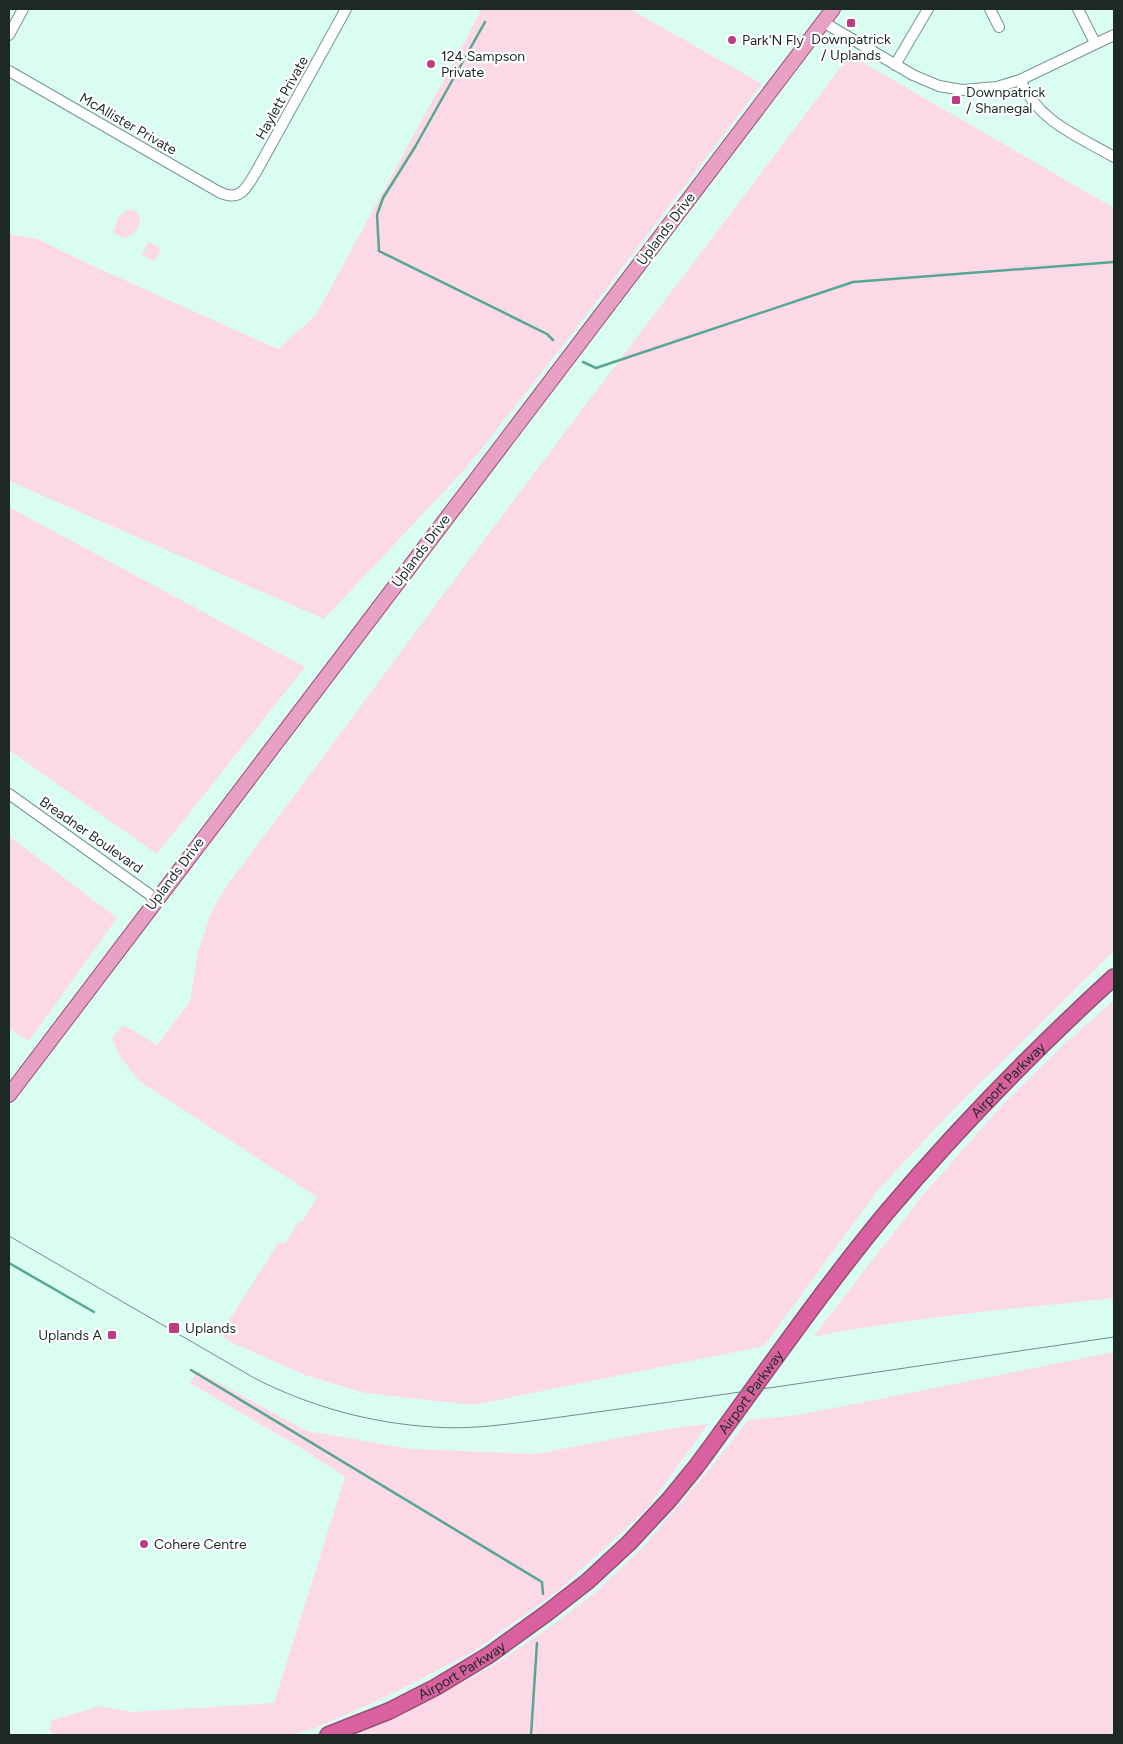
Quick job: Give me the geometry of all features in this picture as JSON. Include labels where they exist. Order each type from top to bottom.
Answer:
[{"type":"highway","name":"Airport Parkway","points":[[328,1735],[389,1711],[464,1672],[547,1613],[611,1560],[658,1512],[696,1467],[854,1253],[919,1175],[958,1131],[1039,1047],[1114,977]]},
{"type":"main road","name":"Uplands Drive","points":[[9,1094],[833,9]]},
{"type":"street","points":[[9,35],[12,22],[23,9]]},
{"type":"street","name":"Haylett Private","points":[[236,196],[243,191],[256,172],[346,9]]},
{"type":"street","points":[[895,65],[928,9]]},
{"type":"street","points":[[990,9],[999,27]]},
{"type":"street","points":[[1078,9],[1094,43]]},
{"type":"street","points":[[823,22],[927,82],[950,89],[980,90],[1020,80],[1114,35]]},
{"type":"street","name":"McAllister Private","points":[[9,71],[219,192],[227,196],[236,196]]},
{"type":"street","points":[[1020,80],[1037,109],[1051,120],[1114,157]]},
{"type":"street","name":"Breadner Boulevard","points":[[9,794],[156,898]]},
{"type":"shaded area","points":[[478,9],[630,9],[762,84],[571,335],[468,466],[324,619],[9,481],[9,234],[38,239],[93,266],[278,349],[316,315],[480,13]]},
{"type":"shaded area","points":[[850,55],[1114,208],[1114,951],[954,1109],[877,1191],[764,1346],[474,1405],[365,1393],[305,1375],[235,1344],[220,1335],[278,1243],[286,1243],[297,1223],[302,1222],[317,1197],[139,1081],[119,1055],[112,1038],[124,1025],[157,1045],[190,1001],[198,952],[211,912],[226,887],[502,516]]},
{"type":"shaded area","points":[[127,210],[134,210],[140,216],[140,220],[138,228],[134,233],[123,238],[113,232],[119,216]]},
{"type":"shaded area","points":[[148,242],[159,247],[161,251],[154,261],[142,255]]},
{"type":"shaded area","points":[[9,507],[305,667],[157,854],[9,750]]},
{"type":"shaded area","points":[[9,836],[117,918],[29,1041],[9,1029]]},
{"type":"shaded area","points":[[1114,1000],[1114,1298],[925,1319],[813,1337],[922,1196],[1005,1102],[1061,1047]]},
{"type":"shaded area","points":[[1114,1352],[1114,1735],[351,1735],[442,1694],[500,1661],[554,1624],[597,1591],[643,1547],[712,1466],[748,1420],[792,1416]]},
{"type":"shaded area","points":[[197,1371],[307,1431],[412,1449],[535,1454],[672,1428],[708,1424],[646,1510],[558,1591],[471,1653],[384,1698],[313,1729],[291,1735],[56,1735],[49,1731],[52,1720],[101,1706],[132,1712],[274,1703],[345,1477],[304,1450],[190,1383]]},
{"type":"waterway","points":[[485,22],[415,147],[383,198],[377,215],[379,251],[547,334],[553,340]]},
{"type":"waterway","points":[[583,362],[596,368],[853,282],[1114,262]]},
{"type":"waterway","points":[[9,1263],[94,1312]]},
{"type":"waterway","points":[[191,1370],[542,1582],[543,1594]]},
{"type":"waterway","points":[[531,1735],[537,1643]]},
{"type":"tram line","points":[[9,1236],[256,1379],[277,1389],[342,1412],[410,1425],[461,1428],[518,1423],[1114,1337]]},
{"type":"place","name":"Downpatrick / Uplands","points":[[851,23]]},
{"type":"place","name":"Park'N Fly","points":[[732,40]]},
{"type":"place","name":"124 Sampson Private","points":[[431,64]]},
{"type":"place","name":"Downpatrick / Shanegal","points":[[956,100]]},
{"type":"place","name":"Uplands","points":[[174,1328]]},
{"type":"place","name":"Uplands A","points":[[112,1335]]},
{"type":"place","name":"Cohere Centre","points":[[144,1544]]}]
